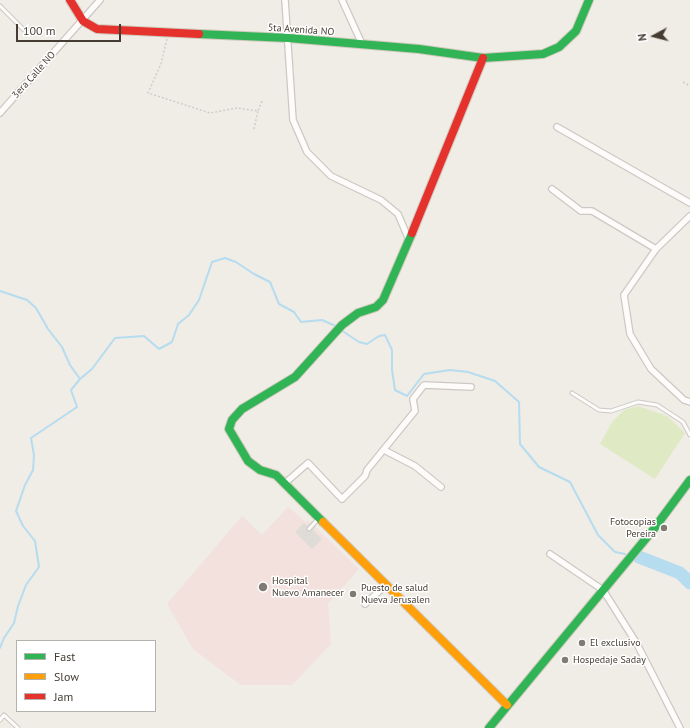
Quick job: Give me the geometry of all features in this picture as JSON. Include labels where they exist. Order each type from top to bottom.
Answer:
[{"type":"street","points":[[70,0],[83,21]]},
{"type":"street","name":"3era Calle NO","points":[[0,113],[100,0]]},
{"type":"street","points":[[285,0],[293,120],[307,152],[331,176],[380,200],[398,214],[409,240]]},
{"type":"street","points":[[342,0],[362,44]]},
{"type":"street","name":"5ta Avenida NO","points":[[83,21],[97,29],[169,31],[288,38],[419,49],[483,58],[543,54],[559,47],[576,31],[589,0]]},
{"type":"street","points":[[483,58],[395,276],[383,300],[376,307],[358,313],[342,325],[295,377],[242,409],[232,420],[229,429],[248,461],[260,470],[276,475],[385,586],[507,705]]},
{"type":"street","points":[[557,127],[690,203]]},
{"type":"street","points":[[552,189],[581,211],[592,210],[656,249]]},
{"type":"street","points":[[690,216],[656,249],[624,295],[630,334],[651,369],[684,400],[690,402]]},
{"type":"street","points":[[284,484],[308,463],[342,499],[366,476],[367,470],[415,411],[413,399],[424,385],[471,388]]},
{"type":"street","points":[[384,450],[415,466],[441,487]]},
{"type":"street","points":[[489,728],[637,550],[690,480]]},
{"type":"street","points":[[550,554],[603,590],[637,644],[680,728]]},
{"type":"street","points":[[365,604],[385,586]]},
{"type":"lane","points":[[0,6],[24,30],[31,30]]},
{"type":"lane","points":[[572,393],[599,410],[611,411],[638,402],[657,405],[683,422],[690,435]]},
{"type":"lane","points":[[309,530],[318,519]]},
{"type":"lane","points":[[0,720],[4,715],[18,728]]},
{"type":"path","points":[[169,31],[161,64],[148,93],[210,114],[236,108],[258,111]]},
{"type":"path","points":[[683,82],[690,86]]},
{"type":"path","points":[[254,129],[262,101]]},
{"type":"shaded area","name":"Hospital Nuevo Amanecer","points":[[288,507],[306,522],[308,520],[359,569],[328,604],[331,644],[292,685],[241,685],[193,649],[167,604],[242,516],[262,535]]},
{"type":"shaded area","points":[[312,521],[316,526],[313,530],[322,539],[312,549],[295,532],[304,523],[307,526]]},
{"type":"green space","points":[[638,406],[667,416],[685,433],[655,479],[600,444],[612,422],[624,410]]},
{"type":"waterway","points":[[0,648],[4,638],[14,623],[18,606],[26,585],[39,567],[35,541],[23,526],[16,511],[25,485],[33,470],[34,455],[31,438],[77,407],[71,390],[80,379],[92,369],[115,338],[144,336],[159,349],[172,342],[178,324],[189,315],[199,300],[212,262],[225,258],[236,262],[254,274],[270,282],[279,304],[294,312],[301,322],[322,320],[338,327]]},
{"type":"waterway","points":[[0,291],[27,300],[36,308],[48,329],[62,347],[70,365],[80,379]]},
{"type":"waterway","points":[[341,330],[359,342],[367,344],[379,336],[385,335],[392,350],[392,370],[395,390],[407,396],[424,374],[450,370],[468,372],[495,381],[519,402],[520,444],[539,467],[570,482],[598,535],[615,552],[625,554]]},
{"type":"waterway","points":[[639,557],[680,573],[690,583]]},
{"type":"traffic: fast","points":[[199,34],[288,38],[419,49],[483,58],[543,54],[559,47],[576,31],[589,0]]},
{"type":"traffic: fast","points":[[323,522],[276,475],[260,470],[248,461],[229,429],[232,420],[242,409],[295,377],[342,325],[358,313],[376,307],[383,300],[412,233]]},
{"type":"traffic: fast","points":[[489,728],[653,530],[690,480]]},
{"type":"traffic: slow","points":[[323,522],[507,705]]},
{"type":"traffic: jam","points":[[70,0],[83,21],[97,29],[199,34]]},
{"type":"traffic: jam","points":[[412,233],[483,58]]},
{"type":"place","name":"Fotocopias Pereira","points":[[664,528]]},
{"type":"place","name":"Hospital Nuevo Amanecer","points":[[263,587]]},
{"type":"place","name":"Puesto de salud Nueva Jerusalen","points":[[353,594]]},
{"type":"place","name":"El exclusivo","points":[[582,643]]},
{"type":"place","name":"Hospedaje Saday","points":[[565,660]]}]
